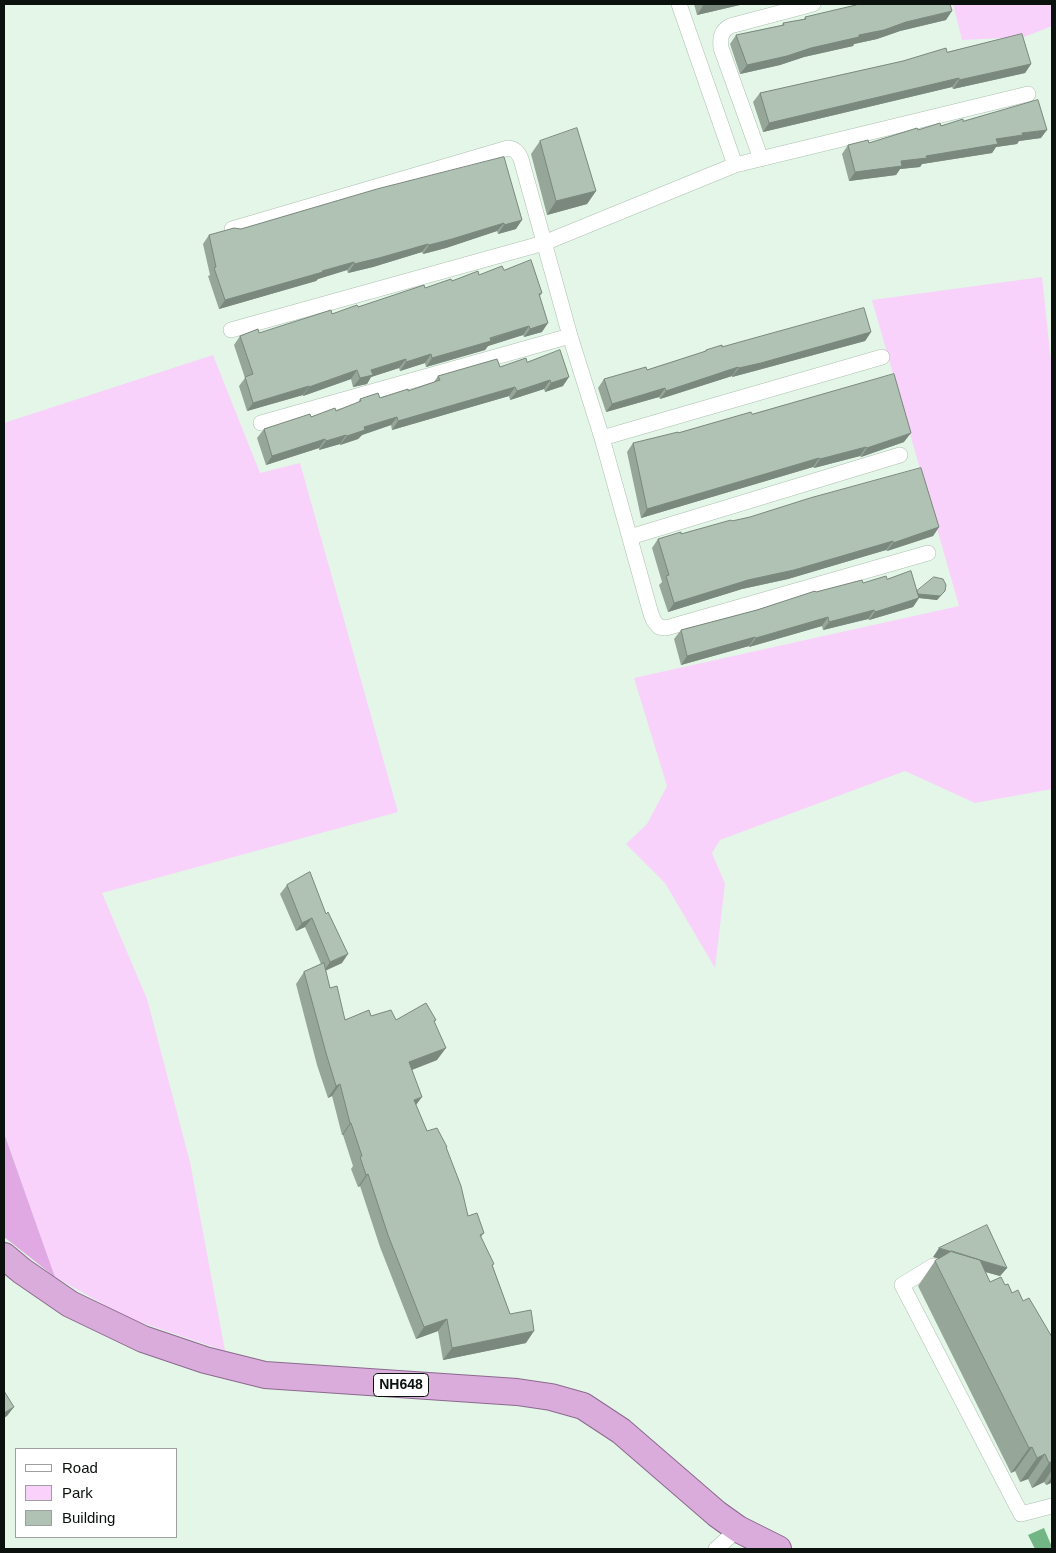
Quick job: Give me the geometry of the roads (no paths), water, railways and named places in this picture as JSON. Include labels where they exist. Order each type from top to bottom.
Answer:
[{"type":"highway","name":"NH648","points":[[4,1256],[22,1271],[70,1304],[143,1339],[205,1360],[264,1375],[517,1392],[551,1397],[583,1406],[621,1431],[717,1514],[738,1529],[778,1549]]},
{"type":"street","points":[[679,4],[735,165]]},
{"type":"street","points":[[761,159],[720,48],[722,33],[730,26],[813,4]]},
{"type":"street","points":[[231,330],[544,243],[735,165],[1028,94]]},
{"type":"street","points":[[232,229],[508,148],[513,149],[521,159],[570,336],[602,438],[654,621],[660,627],[666,628],[928,552]]},
{"type":"street","points":[[261,423],[570,336]]},
{"type":"street","points":[[602,438],[882,357]]},
{"type":"street","points":[[630,537],[900,455]]},
{"type":"street","points":[[967,1276],[933,1266],[902,1285],[1021,1514],[1051,1508]]},
{"type":"street","points":[[716,1549],[738,1529]]}]
